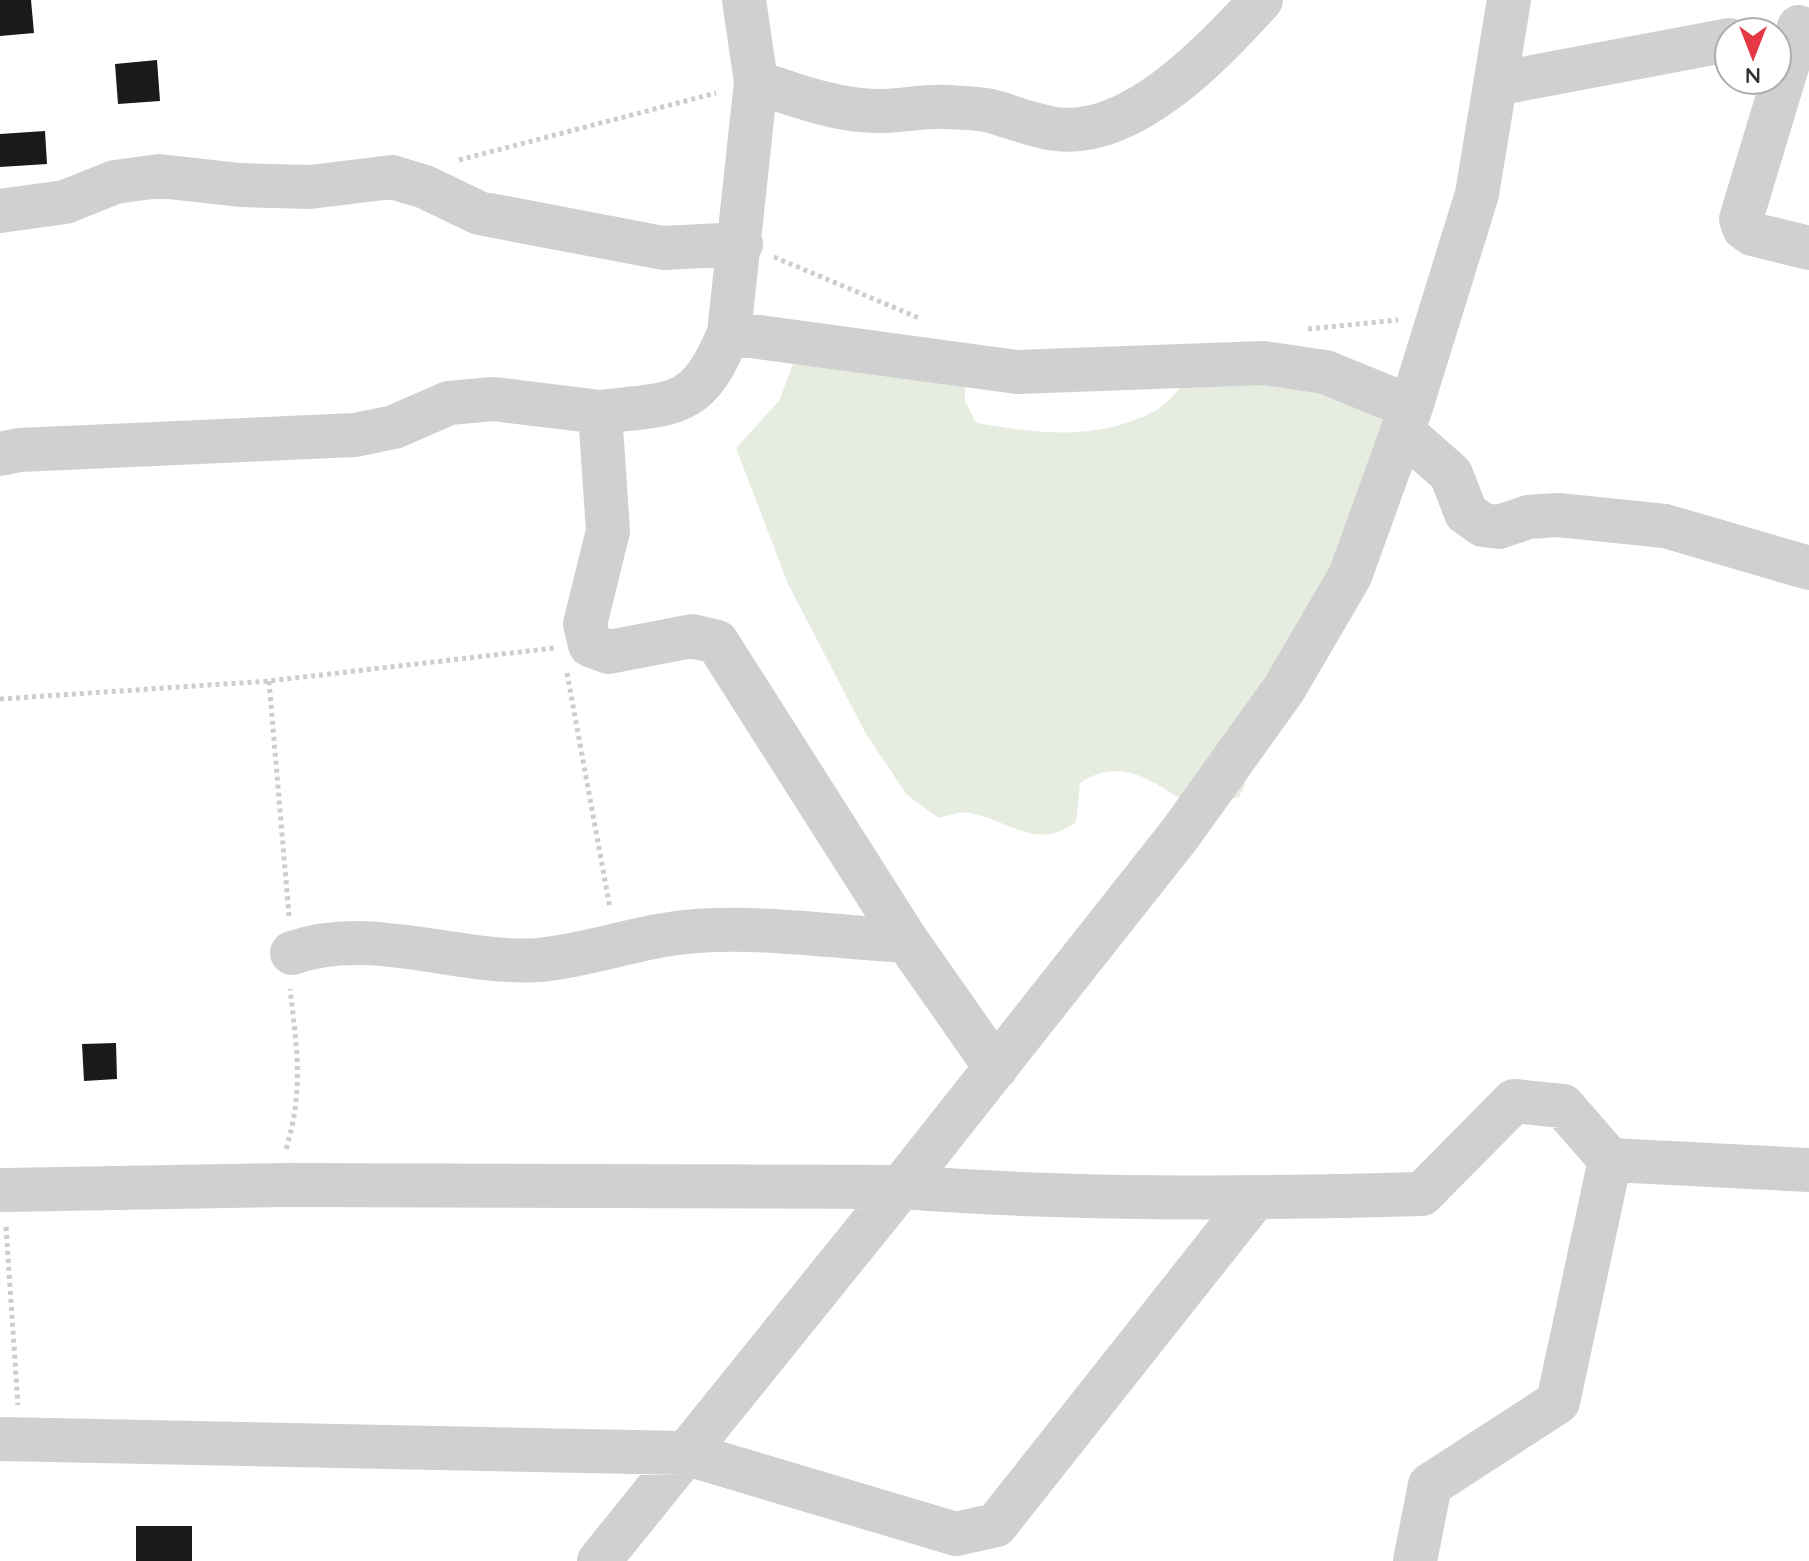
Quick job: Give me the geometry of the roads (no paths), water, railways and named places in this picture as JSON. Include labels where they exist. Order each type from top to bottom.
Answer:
[{"type":"street","points":[[0,454],[19,450],[355,435],[394,427],[449,403],[494,399],[600,412],[657,407],[694,393],[713,370],[729,333],[741,244],[756,82],[744,0]]},
{"type":"street","points":[[756,82],[838,106],[875,111],[941,106],[987,110],[1055,129],[1087,130],[1120,117],[1179,80],[1212,53],[1261,0]]},
{"type":"street","points":[[599,1561],[901,1187],[1180,834],[1284,689],[1350,576],[1407,419],[1477,194],[1509,0]]},
{"type":"street","points":[[1794,28],[1741,219],[1744,228],[1752,234],[1809,248]]},
{"type":"street","points":[[1496,84],[1713,43]]},
{"type":"street","points":[[0,211],[65,202],[115,182],[159,176],[240,185],[310,187],[392,177],[425,187],[479,213],[663,248],[741,244]]},
{"type":"street","points":[[729,333],[1017,372],[1264,363],[1325,372],[1407,419],[1451,474],[1466,513],[1483,525],[1499,527],[1528,517],[1558,515],[1665,526],[1809,568]]},
{"type":"street","points":[[600,412],[608,531],[585,624],[576,646],[609,652],[692,636],[717,642],[907,941],[996,1068]]},
{"type":"street","points":[[292,953],[315,945],[384,945],[537,960],[617,948],[664,935],[727,931],[907,941]]},
{"type":"street","points":[[4,1190],[289,1185],[901,1187],[996,1194],[1254,1199],[1422,1194],[1514,1101],[1563,1106],[1610,1160],[1809,1170]]},
{"type":"street","points":[[1415,1561],[1430,1485],[1558,1402],[1610,1160]]},
{"type":"street","points":[[10,1438],[684,1453],[956,1534],[996,1525],[1254,1199]]}]
